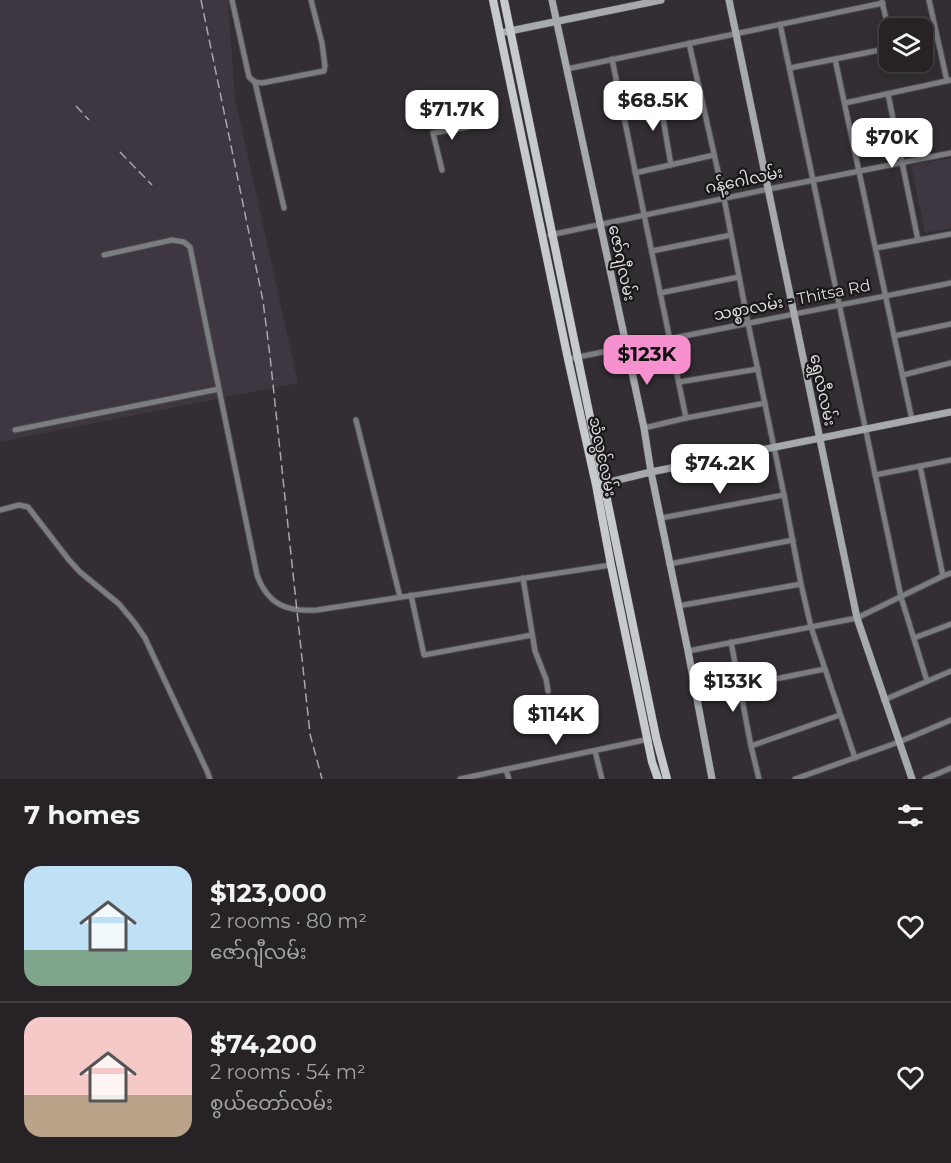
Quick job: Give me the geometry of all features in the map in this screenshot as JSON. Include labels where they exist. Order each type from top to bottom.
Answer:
[{"type":"main road","name":"သံလွင်လမ်း","points":[[493,0],[568,359],[630,607],[658,779]]},
{"type":"main road","name":"သံလွင်လမ်း","points":[[504,0],[577,358],[600,484],[611,565],[652,738],[667,779]]},
{"type":"main road","points":[[522,136],[531,134]]},
{"type":"main road","points":[[621,609],[630,607]]},
{"type":"street","points":[[232,0],[246,69],[249,77],[255,82],[262,83],[324,71],[322,43],[311,0]]},
{"type":"street","name":"ဇော်ဂျီလမ်း","points":[[552,0],[644,428],[712,779]]},
{"type":"street","points":[[500,33],[637,2],[661,0]]},
{"type":"street","name":"ရွှေလီလမ်း","points":[[729,0],[857,618],[912,779]]},
{"type":"street","points":[[845,103],[949,80],[929,0]]},
{"type":"street","points":[[567,69],[882,1],[886,18]]},
{"type":"street","points":[[780,24],[901,597],[927,681]]},
{"type":"street","points":[[933,39],[937,38]]},
{"type":"street","points":[[689,43],[724,198],[801,584],[825,669],[855,758]]},
{"type":"street","points":[[790,68],[879,50]]},
{"type":"street","points":[[835,58],[912,420]]},
{"type":"street","points":[[612,59],[686,418]]},
{"type":"street","points":[[255,82],[284,208]]},
{"type":"street","points":[[621,104],[699,86]]},
{"type":"street","points":[[888,94],[918,240]]},
{"type":"street","points":[[659,95],[671,165]]},
{"type":"street","points":[[442,170],[433,133],[468,127]]},
{"type":"street","name":"ဂန့်ဂေါလမ်း","points":[[543,236],[951,153]]},
{"type":"street","points":[[635,173],[714,155]]},
{"type":"street","points":[[876,248],[951,234]]},
{"type":"street","points":[[652,251],[731,235]]},
{"type":"street","points":[[105,255],[172,240],[184,242],[190,247],[257,575],[268,595],[282,606],[303,611],[611,565]]},
{"type":"street","points":[[660,293],[739,277]]},
{"type":"street","name":"သစ္စာလမ်း - Thitsa Rd","points":[[568,359],[951,282]]},
{"type":"street","points":[[894,336],[951,324]]},
{"type":"street","points":[[903,375],[951,363]]},
{"type":"street","points":[[679,382],[758,369]]},
{"type":"street","points":[[15,430],[219,389]]},
{"type":"street","points":[[644,428],[765,403]]},
{"type":"street","points":[[600,484],[951,411]]},
{"type":"street","points":[[356,420],[400,597]]},
{"type":"street","points":[[875,475],[951,460]]},
{"type":"street","points":[[920,466],[944,576]]},
{"type":"street","points":[[661,518],[784,495]]},
{"type":"street","points":[[0,510],[19,506],[28,507],[80,572],[119,604],[134,622],[155,657],[210,779]]},
{"type":"street","points":[[669,564],[793,540]]},
{"type":"street","points":[[688,651],[857,618],[951,573]]},
{"type":"street","points":[[523,578],[535,651],[546,679],[548,691]]},
{"type":"street","points":[[678,606],[801,584]]},
{"type":"street","points":[[411,595],[424,655],[532,634]]},
{"type":"street","points":[[914,638],[951,624]]},
{"type":"street","points":[[731,642],[759,779]]},
{"type":"street","points":[[740,686],[825,669]]},
{"type":"street","points":[[884,700],[951,671]]},
{"type":"street","points":[[751,746],[840,715]]},
{"type":"street","points":[[795,779],[898,742],[951,720]]},
{"type":"street","points":[[460,779],[652,738]]},
{"type":"street","points":[[595,751],[603,779]]},
{"type":"street","points":[[925,779],[951,768]]},
{"type":"street","points":[[506,770],[509,779]]},
{"type":"shaded area","points":[[0,0],[228,0],[235,98],[298,383],[0,442]]},
{"type":"shaded area","points":[[951,158],[951,228],[925,233],[911,165]]},
{"type":"railway","points":[[201,0],[263,301],[310,734],[322,779]]},
{"type":"railway","points":[[76,106],[89,120]]},
{"type":"railway","points":[[120,152],[152,185]]}]
